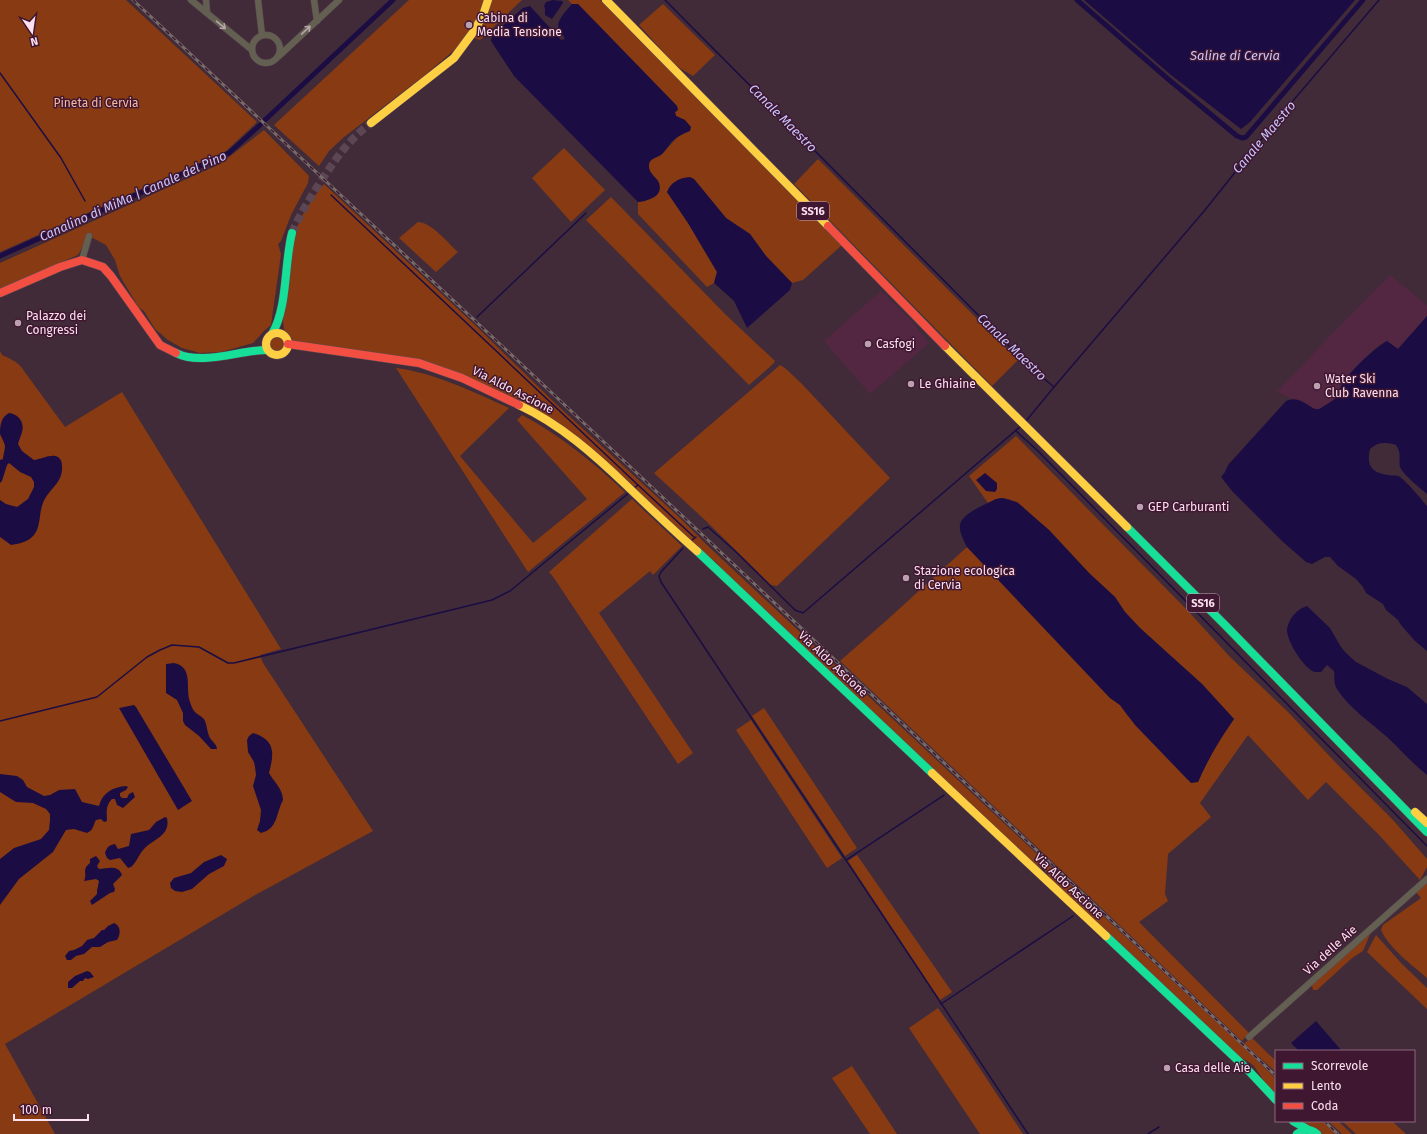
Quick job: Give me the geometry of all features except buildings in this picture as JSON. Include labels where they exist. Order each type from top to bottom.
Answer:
[{"type":"street","points":[[191,0],[252,50]]},
{"type":"street","points":[[206,0],[207,13]]},
{"type":"street","points":[[258,0],[262,35]]},
{"type":"street","points":[[314,0],[317,21]]},
{"type":"street","points":[[278,57],[281,49],[278,41],[271,36],[262,35],[253,42],[252,50],[254,57],[260,62],[272,62],[278,57],[317,21],[339,0]]},
{"type":"street","points":[[371,123],[454,58],[468,40],[481,19],[488,0]]},
{"type":"street","name":"SS16","points":[[606,0],[1022,424],[1226,626],[1379,782],[1427,823]]},
{"type":"street","points":[[267,350],[266,343],[276,329],[280,318],[287,257],[292,233]]},
{"type":"street","points":[[82,260],[89,236]]},
{"type":"street","points":[[0,293],[60,267],[82,260],[102,266],[111,276],[160,345],[182,356],[209,358],[236,354],[258,350],[267,350],[276,356],[280,355],[287,348],[288,340],[283,335],[276,333],[236,354]]},
{"type":"street","points":[[280,318],[283,335]]},
{"type":"street","name":"Via Aldo Ascione","points":[[287,348],[315,348],[419,363],[462,378],[529,409],[591,452],[1247,1069],[1275,1099]]},
{"type":"street","name":"SS16","points":[[1379,782],[1385,791],[1427,832]]},
{"type":"street","name":"Via delle Aie","points":[[1249,1037],[1427,879]]},
{"type":"street","points":[[1292,1122],[1297,1134],[1302,1130],[1306,1130],[1314,1131],[1317,1134]]},
{"type":"street","points":[[1294,1122],[1306,1130]]},
{"type":"shaded area","points":[[1390,275],[1427,305],[1427,316],[1398,349],[1387,341],[1377,346],[1353,371],[1341,387],[1339,396],[1320,409],[1315,409],[1305,403],[1277,392],[1328,338]]},
{"type":"shaded area","points":[[881,291],[911,320],[929,343],[870,394],[824,341]]},
{"type":"green space","name":"Pineta di Cervia","points":[[0,0],[126,0],[257,122],[226,151],[0,252]]},
{"type":"green space","points":[[409,0],[485,0],[479,17],[459,46],[425,75],[344,137],[329,151],[319,166],[274,125]]},
{"type":"green space","points":[[491,0],[522,0],[480,40],[472,37],[486,18]]},
{"type":"green space","points":[[568,0],[600,0],[842,245],[803,280],[792,283],[766,256],[750,234],[726,218],[694,179],[667,192],[688,223],[717,272],[714,283],[707,287],[638,214],[638,202],[646,201],[659,183],[650,171],[650,162],[654,158],[661,155],[682,134],[685,120],[676,116],[675,112],[678,110],[677,106],[578,4],[572,4]]},
{"type":"green space","points":[[663,4],[715,55],[693,76],[676,66],[639,25]]},
{"type":"green space","points":[[264,130],[309,176],[308,183],[291,215],[281,241],[278,244],[281,254],[271,325],[253,343],[221,352],[200,353],[182,348],[168,340],[155,329],[144,311],[139,308],[120,276],[115,260],[106,245],[89,236],[78,255],[0,289],[0,263],[220,164]]},
{"type":"green space","points":[[564,148],[605,190],[571,222],[532,178]]},
{"type":"green space","points":[[818,159],[1018,360],[992,386],[794,184]]},
{"type":"green space","points":[[324,184],[475,325],[557,405],[680,518],[1242,1046],[1275,1078],[1275,1095],[1254,1066],[1236,1055],[1057,886],[1044,870],[1030,861],[730,579],[717,563],[702,552],[636,490],[517,399],[464,375],[389,355],[292,341],[284,329],[283,321],[288,269],[292,243],[296,231],[302,215]]},
{"type":"green space","points":[[611,197],[725,314],[775,361],[749,385],[586,220]]},
{"type":"green space","points":[[418,222],[428,225],[434,229],[458,252],[436,272],[399,238]]},
{"type":"green space","points":[[277,335],[283,338],[286,344],[283,350],[277,353],[271,350],[268,344],[271,338]]},
{"type":"green space","points":[[0,351],[2,355],[15,362],[22,368],[65,427],[122,392],[281,649],[260,655],[263,663],[373,831],[257,894],[5,1044],[55,1134],[0,1134]]},
{"type":"green space","points":[[780,365],[802,384],[890,478],[777,586],[771,585],[705,520],[654,473]]},
{"type":"green space","points":[[396,368],[411,370],[440,379],[509,408],[460,456],[533,543],[587,499],[517,420],[522,415],[550,431],[576,450],[625,492],[528,572]]},
{"type":"green space","points":[[1016,436],[1188,611],[1230,657],[1288,712],[1393,820],[1427,859],[1427,867],[1420,880],[1380,836],[1326,782],[1308,800],[1248,735],[1200,803],[1211,817],[1168,854],[1165,894],[1168,901],[1139,922],[1249,1033],[1242,1041],[840,661],[967,547],[1110,698],[1120,705],[1127,715],[1187,779],[1198,782],[1214,749],[1234,719],[1202,684],[1140,628],[1125,612],[1115,597],[1089,573],[1049,530],[1023,507],[1009,499],[1002,498],[988,503],[969,476]]},
{"type":"green space","points":[[632,499],[682,546],[653,575],[650,571],[599,613],[693,753],[678,764],[549,572]]},
{"type":"green space","points":[[764,708],[857,848],[845,856],[752,716]]},
{"type":"green space","points":[[751,720],[842,858],[827,868],[736,730]]},
{"type":"green space","points":[[857,855],[952,992],[940,1000],[848,861]]},
{"type":"green space","points":[[1427,882],[1427,978],[1395,950],[1381,930],[1383,925],[1421,898],[1416,892]]},
{"type":"green space","points":[[1371,932],[1363,951],[1352,958],[1317,990],[1313,990],[1312,985]]},
{"type":"green space","points":[[1376,935],[1402,964],[1427,988],[1427,1009],[1367,952]]},
{"type":"green space","points":[[938,1008],[1023,1134],[980,1134],[909,1028]]},
{"type":"green space","points":[[1251,1037],[1275,1060],[1275,1071],[1244,1044]]},
{"type":"green space","points":[[852,1066],[897,1134],[870,1134],[832,1078]]},
{"type":"green space","points":[[1299,1122],[1323,1122],[1336,1134],[1319,1134]]},
{"type":"green space","points":[[1329,1122],[1339,1122],[1352,1134],[1342,1134]]},
{"type":"green space","points":[[1343,1122],[1393,1122],[1406,1134],[1356,1134]]},
{"type":"water","points":[[553,0],[562,1],[563,3],[552,19],[545,15],[544,6],[546,2]]},
{"type":"water","name":"Saline di Cervia","points":[[1084,0],[1355,0],[1250,122],[1241,129],[1171,75]]},
{"type":"water","points":[[572,4],[578,4],[677,106],[678,110],[675,112],[676,116],[685,120],[691,127],[690,131],[672,141],[662,154],[650,161],[650,171],[658,181],[660,188],[657,195],[646,201],[638,202],[514,76],[491,41],[492,35],[523,8],[530,6],[561,40],[565,39],[558,27],[560,19]]},
{"type":"water","points":[[690,177],[694,179],[726,218],[750,234],[766,256],[792,283],[790,290],[747,328],[734,301],[714,283],[717,272],[688,223],[667,192],[676,181],[682,178]]},
{"type":"water","points":[[1427,316],[1427,494],[1401,469],[1400,455],[1396,445],[1385,443],[1376,445],[1370,449],[1369,460],[1374,470],[1382,474],[1401,478],[1427,506],[1427,651],[1415,641],[1398,620],[1386,610],[1383,604],[1366,593],[1356,579],[1338,566],[1330,557],[1325,557],[1312,564],[1306,562],[1282,541],[1232,491],[1221,477],[1228,465],[1286,401],[1292,399],[1301,401],[1316,409],[1323,407],[1339,396],[1341,386],[1344,381],[1369,355],[1387,341],[1398,349]]},
{"type":"water","points":[[9,413],[18,417],[22,422],[22,434],[18,444],[22,451],[34,460],[56,456],[62,462],[62,472],[58,482],[43,503],[37,530],[27,541],[11,545],[0,537],[0,500],[6,504],[17,507],[28,499],[34,487],[34,482],[31,477],[20,472],[9,463],[0,483],[0,460],[3,459],[5,446],[0,434],[0,427],[3,419]]},
{"type":"water","points":[[985,473],[997,483],[997,489],[995,492],[986,491],[976,480]]},
{"type":"water","points":[[1002,498],[1017,502],[1049,530],[1089,573],[1115,597],[1125,612],[1140,628],[1202,684],[1234,719],[1214,749],[1198,782],[1191,783],[1135,725],[1120,705],[1110,698],[967,547],[960,531],[961,521],[969,513],[996,499]]},
{"type":"water","points":[[1307,606],[1330,628],[1341,647],[1356,662],[1407,687],[1427,704],[1427,775],[1347,702],[1336,687],[1334,671],[1327,665],[1321,672],[1315,672],[1306,666],[1296,654],[1289,640],[1287,629],[1294,614]]},
{"type":"water","points":[[174,663],[180,665],[187,673],[189,696],[193,710],[204,719],[209,736],[217,749],[211,749],[199,736],[185,725],[183,721],[183,713],[177,700],[166,693],[166,664]]},
{"type":"water","points":[[134,705],[192,801],[178,810],[119,708]]},
{"type":"water","points":[[253,733],[266,740],[272,748],[272,760],[269,773],[283,796],[283,800],[274,824],[267,831],[261,833],[257,830],[261,810],[253,786],[256,775],[255,767],[254,762],[248,752],[247,740]]},
{"type":"water","points":[[0,774],[17,776],[23,780],[27,787],[44,796],[50,795],[59,790],[75,789],[82,802],[99,806],[100,801],[105,794],[117,788],[128,787],[120,793],[122,798],[127,798],[129,794],[133,792],[135,797],[123,808],[117,805],[115,799],[112,799],[107,807],[107,821],[104,822],[101,819],[96,820],[92,829],[87,833],[74,829],[66,830],[53,852],[19,879],[0,905],[0,859],[14,848],[41,839],[49,830],[50,814],[46,809],[33,803],[16,802],[0,792]]},
{"type":"water","points":[[165,817],[167,818],[168,824],[164,833],[144,849],[131,867],[128,868],[120,858],[110,860],[107,858],[105,853],[107,848],[115,844],[118,849],[129,846],[131,834],[149,830],[156,822]]},
{"type":"water","points":[[221,855],[227,859],[224,866],[209,874],[192,889],[182,892],[175,891],[171,888],[170,883],[174,878],[191,873],[204,862]]},
{"type":"water","points":[[96,856],[100,861],[97,866],[99,869],[115,868],[118,869],[122,875],[113,884],[115,889],[114,892],[92,905],[90,901],[97,894],[99,881],[96,879],[84,881],[87,865],[90,863],[90,859]]},
{"type":"water","points":[[114,923],[120,930],[117,940],[108,942],[100,947],[92,947],[84,954],[76,956],[71,960],[67,960],[65,956],[69,951],[82,946],[87,940],[94,938],[102,930]]},
{"type":"water","points":[[87,971],[94,977],[88,979],[85,978],[72,988],[68,988],[68,982],[75,976]]},
{"type":"water","points":[[1316,1021],[1341,1050],[1298,1050],[1291,1043]]},
{"type":"waterway","name":"Canalino di MiMa | Canale del Pino","points":[[265,120],[393,0]]},
{"type":"waterway","name":"Canale Maestro","points":[[665,0],[1006,343],[1054,387],[1205,210],[1280,116],[1379,0]]},
{"type":"waterway","points":[[1077,0],[1168,79],[1237,136],[1242,138],[1246,137],[1363,0]]},
{"type":"waterway","points":[[0,73],[61,158],[85,201]]},
{"type":"waterway","name":"Canalino di MiMa | Canale del Pino","points":[[0,256],[229,153],[260,125]]},
{"type":"waterway","points":[[331,195],[638,485]]},
{"type":"waterway","points":[[477,317],[586,213]]},
{"type":"waterway","points":[[1026,421],[1054,387]]},
{"type":"waterway","points":[[703,529],[708,527],[734,550],[795,610],[803,613],[1021,426]]},
{"type":"waterway","points":[[1016,431],[1038,451],[1427,846]]},
{"type":"waterway","points":[[634,488],[638,485],[694,537]]},
{"type":"waterway","points":[[0,721],[97,697],[147,657],[172,645],[199,647],[228,663],[234,663],[492,600],[510,591],[630,492]]},
{"type":"waterway","points":[[692,540],[696,537]]},
{"type":"waterway","points":[[683,548],[661,572],[659,576],[661,582],[1028,1134]]},
{"type":"waterway","points":[[846,860],[944,795]]},
{"type":"waterway","points":[[941,1004],[1073,916]]},
{"type":"waterway","points":[[1148,1134],[1159,1127]]},
{"type":"tunnel","points":[[292,233],[308,202],[336,159],[355,136],[371,123]]},
{"type":"railway","points":[[133,0],[1275,1075]]},
{"type":"railway","points":[[1325,1122],[1338,1134]]},
{"type":"traffic: fast","points":[[272,334],[281,311],[292,233]]},
{"type":"traffic: fast","points":[[176,353],[186,357],[209,358],[267,350]]},
{"type":"traffic: fast","points":[[1127,527],[1427,832]]},
{"type":"traffic: fast","points":[[697,551],[932,773]]},
{"type":"traffic: fast","points":[[1106,936],[1247,1069],[1275,1099]]},
{"type":"traffic: fast","points":[[1295,1122],[1307,1129]]},
{"type":"traffic: fast","points":[[1297,1134],[1307,1130],[1317,1134]]},
{"type":"traffic: slow","points":[[371,123],[454,58],[474,31],[483,15],[488,0]]},
{"type":"traffic: slow","points":[[606,0],[828,226]]},
{"type":"traffic: slow","points":[[277,333],[285,336],[288,344],[285,352],[277,355],[269,352],[266,344],[269,336],[277,333]]},
{"type":"traffic: slow","points":[[945,346],[1127,527]]},
{"type":"traffic: slow","points":[[519,405],[549,421],[590,452],[697,551]]},
{"type":"traffic: slow","points":[[932,773],[1106,936]]},
{"type":"traffic: slow","points":[[1415,812],[1427,823]]},
{"type":"traffic: jam","points":[[828,226],[945,346]]},
{"type":"traffic: jam","points":[[0,293],[60,267],[82,260],[103,267],[160,345],[176,353]]},
{"type":"traffic: jam","points":[[288,344],[419,363],[462,378],[519,405]]},
{"type":"place","name":"Cabina di Media Tensione","points":[[469,25]]},
{"type":"place","name":"Palazzo dei Congressi","points":[[18,323]]},
{"type":"place","name":"Casfogi","points":[[868,344]]},
{"type":"place","name":"Le Ghiaine","points":[[911,384]]},
{"type":"place","name":"Water Ski Club Ravenna","points":[[1317,386]]},
{"type":"place","name":"GEP Carburanti","points":[[1140,507]]},
{"type":"place","name":"Stazione ecologica di Cervia","points":[[906,578]]},
{"type":"place","name":"Casa delle Aie","points":[[1167,1068]]}]
